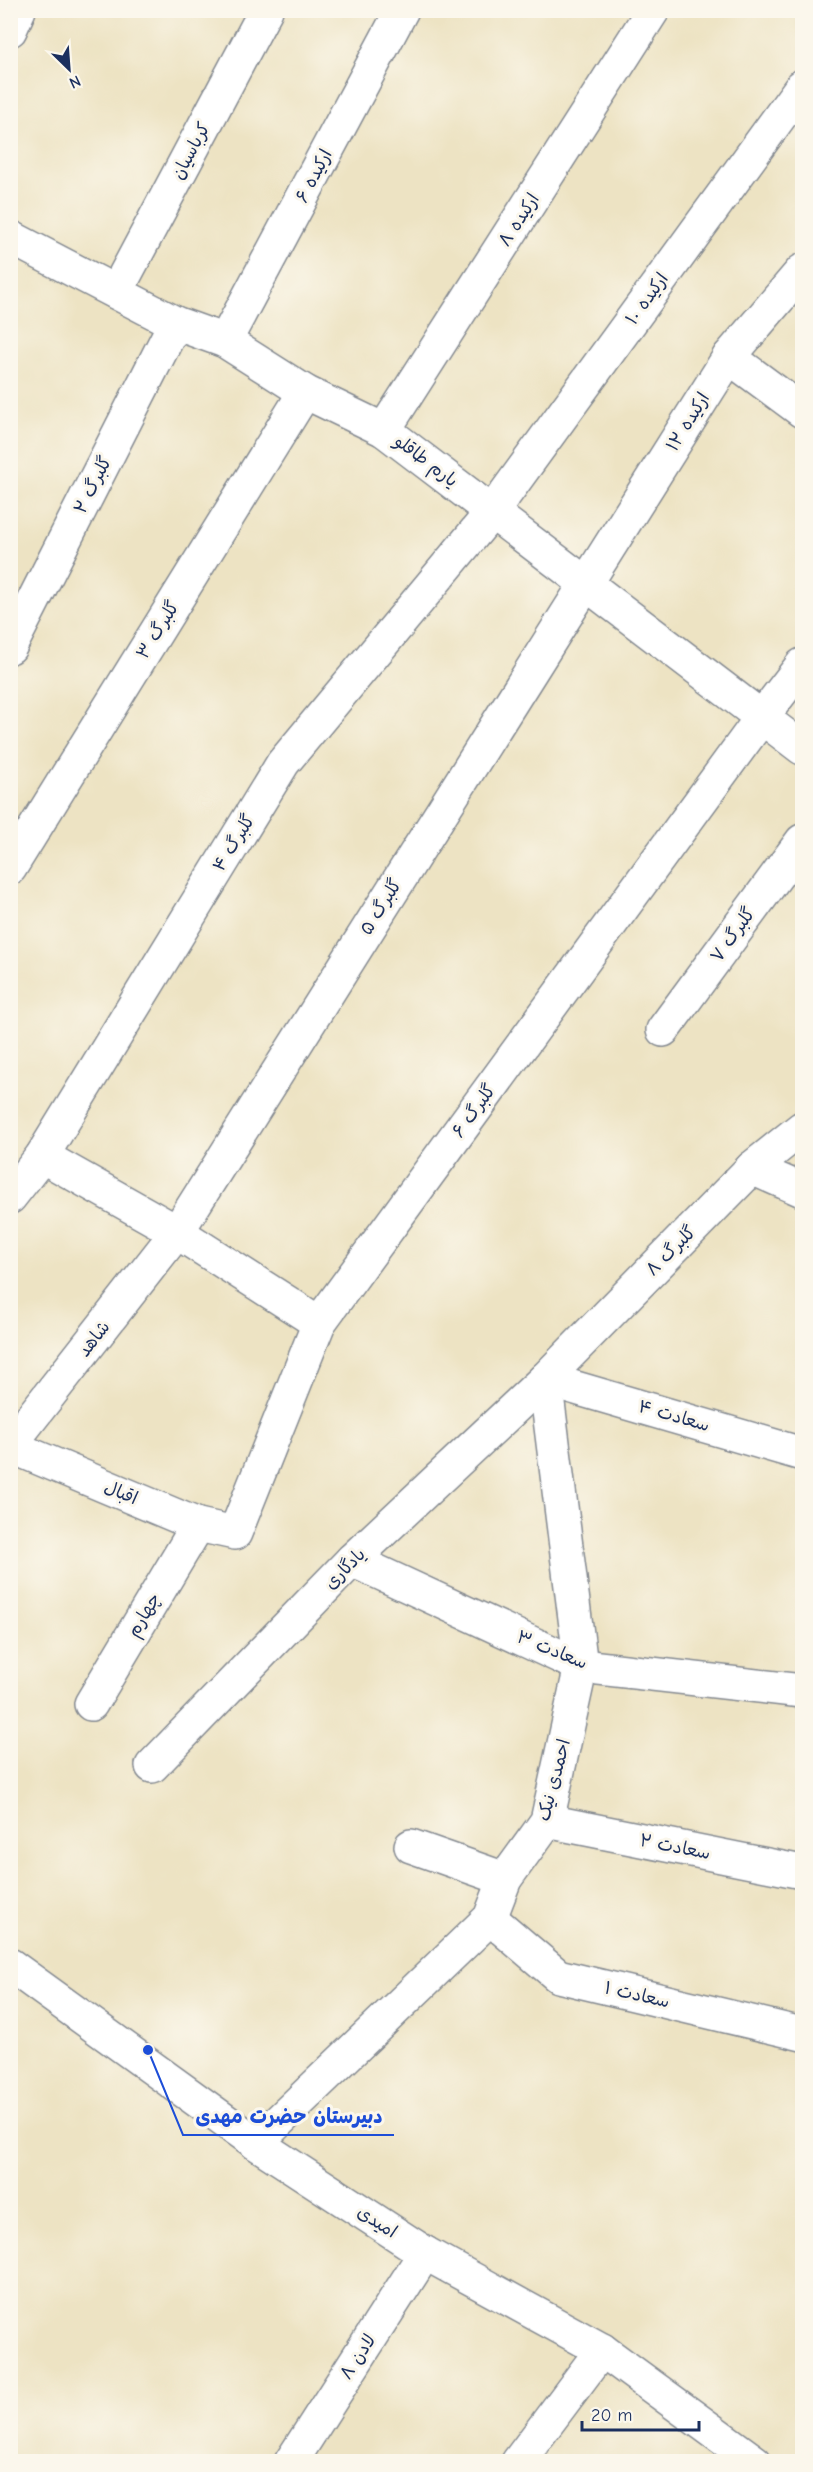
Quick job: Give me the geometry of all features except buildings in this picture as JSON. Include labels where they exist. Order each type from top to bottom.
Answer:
[{"type":"street","points":[[10,30],[19,10]]},
{"type":"street","name":"کرباسیان","points":[[116,292],[266,10]]},
{"type":"street","name":"ارکیده ۶","points":[[225,341],[402,10]]},
{"type":"street","name":"ارکیده ۸","points":[[384,430],[653,10]]},
{"type":"street","name":"ارکیده ۱۰","points":[[492,512],[802,86]]},
{"type":"street","name":"یارم طاقلو","points":[[10,237],[175,323],[225,341],[305,392],[384,430],[802,747]]},
{"type":"street","name":"ارکیده ۱۲","points":[[586,583],[729,357],[802,272]]},
{"type":"street","name":"گلبرگ ۲","points":[[10,647],[175,323]]},
{"type":"street","points":[[729,357],[802,411]]},
{"type":"street","name":"گلبرگ ۳","points":[[10,867],[305,392]]},
{"type":"street","name":"گلبرگ ۴","points":[[10,1197],[42,1156],[283,763],[492,512]]},
{"type":"street","name":"گلبرگ ۵","points":[[177,1232],[586,583]]},
{"type":"street","name":"گلبرگ ۶","points":[[235,1533],[319,1323],[802,665]]},
{"type":"street","name":"گلبرگ ۷","points":[[663,1030],[802,841]]},
{"type":"street","name":"گلبرگ ۸","points":[[545,1379],[752,1168],[802,1128]]},
{"type":"street","points":[[42,1156],[177,1232],[319,1323]]},
{"type":"street","points":[[752,1168],[802,1190]]},
{"type":"street","name":"شاهد","points":[[10,1446],[177,1232]]},
{"type":"street","name":"سعادت ۴","points":[[545,1379],[802,1454]]},
{"type":"street","name":"یادگاری","points":[[152,1766],[352,1560],[545,1379]]},
{"type":"street","name":"احمدی نیک","points":[[256,2143],[490,1917],[505,1879],[547,1821],[581,1666],[545,1379]]},
{"type":"street","name":"اقبال","points":[[10,1446],[198,1525],[235,1533]]},
{"type":"street","name":"چهارم","points":[[91,1704],[198,1525]]},
{"type":"street","name":"سعادت ۳","points":[[352,1560],[581,1666],[802,1690]]},
{"type":"street","name":"سعادت ۲","points":[[547,1821],[802,1872]]},
{"type":"street","points":[[411,1846],[505,1879]]},
{"type":"street","name":"سعادت ۱","points":[[490,1917],[558,1976],[802,2034]]},
{"type":"street","name":"امیدی","points":[[10,1965],[256,2143],[425,2253],[602,2350],[754,2462]]},
{"type":"street","name":"لادن ۸","points":[[291,2462],[425,2253]]},
{"type":"street","points":[[518,2462],[602,2350]]},
{"type":"place","name":"دبیرستان حضرت مهدی","points":[[148,2050]]}]
